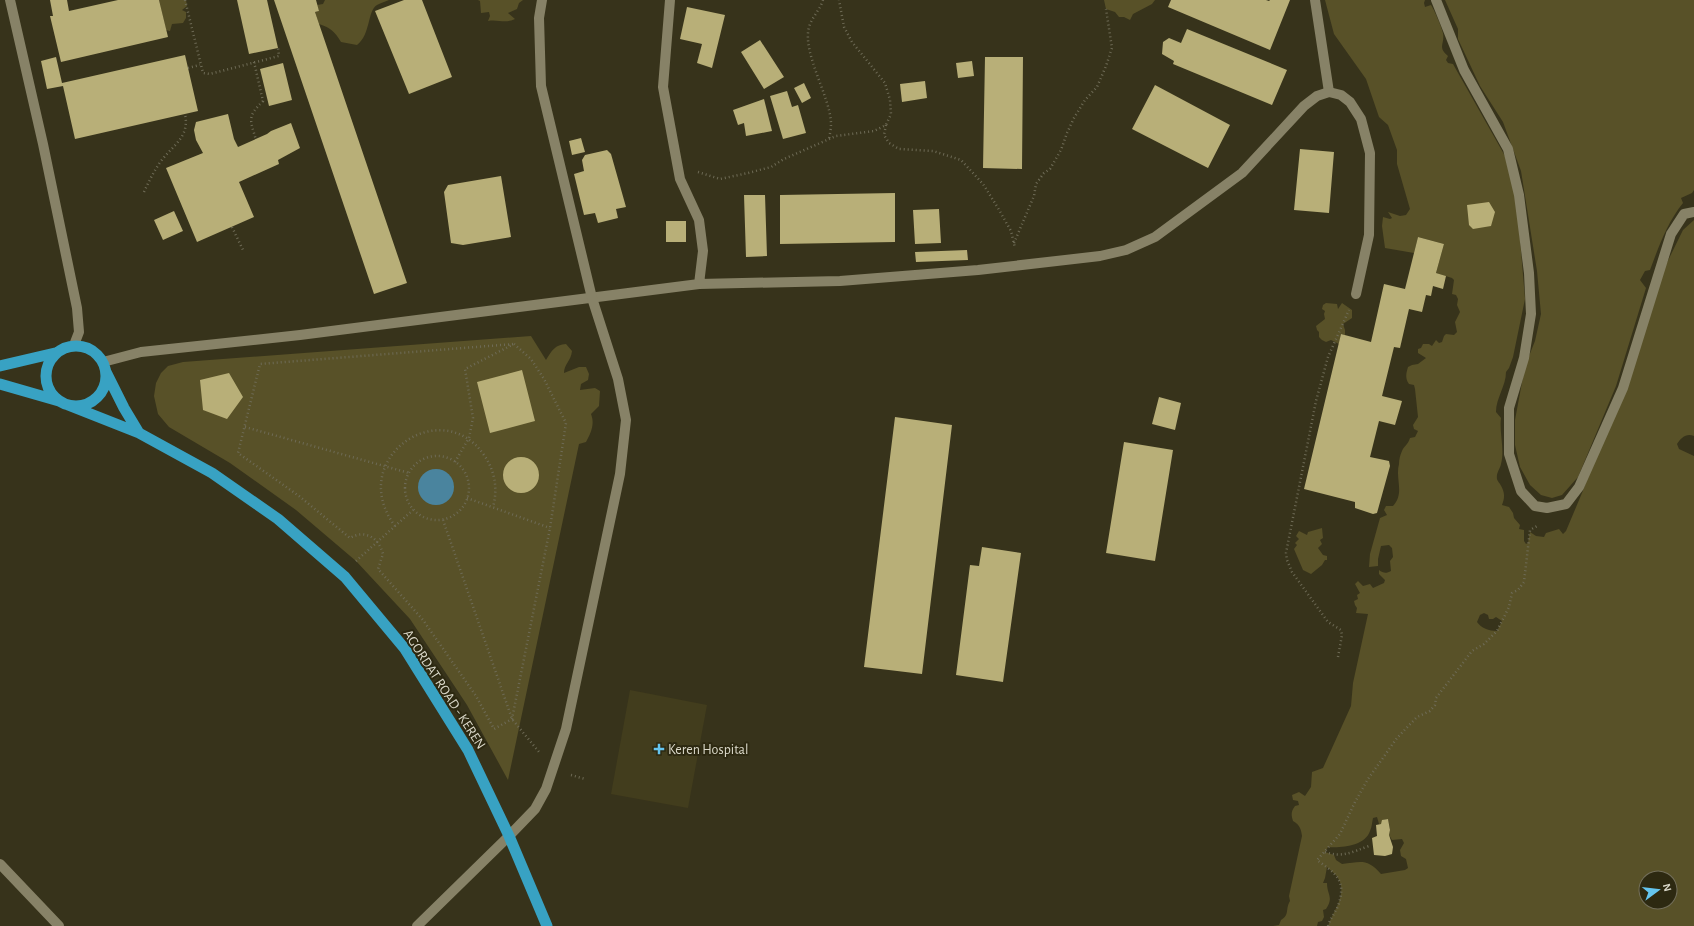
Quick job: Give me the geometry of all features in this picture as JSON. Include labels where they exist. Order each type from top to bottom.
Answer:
[{"type":"highway","points":[[104,366],[104,388],[93,401],[81,406],[64,403],[53,396],[48,388],[46,369],[50,360],[56,353],[64,348],[74,345],[82,346],[91,350],[104,366],[124,408],[139,433]]},
{"type":"highway","points":[[0,366],[56,353]]},
{"type":"highway","name":"AGORDAT ROAD - KEREN","points":[[0,384],[64,403],[139,433],[212,473],[278,519],[345,577],[409,656],[468,750],[509,836],[547,926]]},
{"type":"street","points":[[10,0],[43,144],[77,308],[79,332],[74,345]]},
{"type":"street","points":[[417,926],[535,809],[546,789],[566,729],[620,474],[626,420],[618,379],[592,298],[541,86],[539,18],[542,0]]},
{"type":"street","points":[[670,0],[663,86],[680,179],[699,220],[703,251],[699,284]]},
{"type":"street","points":[[1315,0],[1329,92]]},
{"type":"street","points":[[1436,0],[1464,70],[1508,149],[1519,194],[1529,273],[1531,314],[1524,358],[1509,408],[1509,454],[1521,491],[1535,506],[1548,508],[1566,504],[1579,487],[1622,388],[1671,234],[1684,214],[1694,212]]},
{"type":"street","points":[[104,366],[141,352],[300,335],[699,284],[840,281],[1020,265],[1100,256],[1126,250],[1154,237],[1242,173],[1304,106],[1317,96],[1329,92],[1341,95],[1350,102],[1361,119],[1370,153],[1369,235],[1356,294]]},
{"type":"street","points":[[0,864],[59,926]]},
{"type":"path","points":[[185,0],[203,73],[210,74],[279,56],[278,48]]},
{"type":"path","points":[[823,0],[821,7],[813,18],[809,28],[808,38],[811,55],[829,113],[831,123],[829,139]]},
{"type":"path","points":[[839,0],[844,27],[852,42],[885,83],[890,100],[891,114],[886,125],[884,135],[889,143],[899,149],[933,151],[961,160],[983,184],[1011,231],[1020,265]]},
{"type":"path","points":[[1014,243],[1034,196],[1036,184],[1044,173],[1050,169],[1061,150],[1067,132],[1074,118],[1085,100],[1097,87],[1106,66],[1112,48],[1106,9]]},
{"type":"path","points":[[254,62],[263,101],[253,111],[250,121],[256,140]]},
{"type":"path","points":[[188,68],[200,65]]},
{"type":"path","points":[[144,192],[151,177],[161,162],[183,136],[186,128],[185,114]]},
{"type":"path","points":[[679,171],[692,170],[720,179],[748,173],[771,167],[784,159],[836,136],[874,131],[886,125]]},
{"type":"path","points":[[232,227],[243,250]]},
{"type":"path","points":[[1338,657],[1342,635],[1341,630],[1328,622],[1321,614],[1317,605],[1292,572],[1286,553],[1316,402],[1326,364],[1356,294]]},
{"type":"path","points":[[455,462],[469,438],[473,418],[465,369],[514,344]]},
{"type":"path","points":[[514,344],[530,359],[544,379],[566,423],[550,528],[512,719],[494,729],[476,696],[422,620],[378,569],[383,554],[378,542],[370,536],[364,535],[350,538],[298,496],[238,453],[260,364],[514,344]]},
{"type":"path","points":[[244,427],[409,473]]},
{"type":"path","points":[[395,526],[390,520],[383,502],[382,484],[384,466],[395,450],[410,438],[427,432],[446,431],[469,438],[479,448],[490,463],[496,481],[492,507]]},
{"type":"path","points":[[440,456],[455,462],[465,474],[468,484],[467,498],[464,505],[457,513],[443,520],[428,519],[418,514],[410,507],[404,487],[412,468],[420,461],[429,457],[440,456]]},
{"type":"path","points":[[467,498],[550,528]]},
{"type":"path","points":[[356,561],[413,510]]},
{"type":"path","points":[[443,520],[512,719]]},
{"type":"path","points":[[1328,926],[1338,907],[1341,891],[1338,878],[1317,860],[1340,834],[1365,785],[1397,738],[1417,717],[1430,710],[1435,705],[1436,698],[1441,694],[1472,651],[1484,644],[1497,631],[1510,607],[1512,593],[1518,590],[1524,582],[1530,530],[1539,525]]},
{"type":"path","points":[[1325,852],[1334,855],[1343,855],[1369,846]]},
{"type":"shaded area","points":[[159,0],[186,0],[187,6],[182,10],[186,12],[186,18],[183,23],[172,24],[170,31],[166,30]]},
{"type":"shaded area","points":[[325,0],[389,0],[378,4],[374,8],[365,35],[357,45],[341,42],[332,31],[319,24],[315,12],[319,11],[317,5],[323,4]]},
{"type":"shaded area","points":[[478,0],[523,0],[519,3],[517,9],[508,13],[515,19],[505,21],[488,21],[490,16],[489,12],[481,13],[480,1]]},
{"type":"shaded area","points":[[1104,0],[1155,0],[1152,4],[1133,14],[1130,20],[1124,17],[1119,17],[1115,12],[1106,9]]},
{"type":"shaded area","points":[[1325,0],[1425,0],[1425,7],[1431,5],[1441,27],[1443,33],[1442,48],[1448,56],[1446,60],[1448,63],[1453,64],[1505,156],[1517,203],[1525,299],[1513,357],[1506,372],[1506,377],[1496,407],[1496,412],[1501,418],[1502,453],[1497,480],[1504,492],[1502,505],[1509,507],[1514,518],[1520,525],[1519,529],[1524,530],[1524,541],[1526,544],[1528,543],[1530,532],[1536,536],[1544,537],[1546,533],[1559,529],[1563,534],[1566,531],[1622,388],[1653,291],[1683,230],[1694,220],[1694,436],[1689,435],[1684,437],[1677,444],[1679,449],[1694,456],[1694,926],[1328,926],[1341,896],[1341,884],[1337,877],[1327,867],[1323,883],[1327,883],[1330,902],[1326,909],[1323,910],[1324,917],[1322,921],[1318,922],[1317,926],[1273,926],[1279,925],[1281,920],[1286,916],[1302,836],[1300,827],[1292,819],[1292,813],[1295,806],[1299,805],[1298,801],[1293,800],[1292,795],[1299,792],[1305,796],[1311,787],[1312,772],[1323,768],[1351,706],[1353,683],[1368,614],[1356,613],[1357,608],[1354,601],[1358,599],[1357,595],[1360,593],[1355,584],[1358,581],[1363,586],[1370,584],[1373,588],[1384,583],[1385,580],[1379,574],[1379,570],[1385,573],[1391,571],[1390,561],[1393,557],[1392,548],[1389,545],[1381,546],[1378,566],[1369,567],[1370,554],[1380,518],[1387,515],[1384,510],[1386,506],[1393,506],[1397,501],[1399,491],[1398,470],[1401,453],[1410,438],[1415,437],[1418,431],[1414,429],[1413,425],[1418,417],[1414,385],[1409,384],[1406,378],[1408,367],[1418,364],[1426,358],[1418,353],[1418,349],[1421,348],[1423,344],[1429,344],[1432,346],[1436,340],[1439,343],[1442,342],[1446,334],[1454,335],[1457,332],[1455,322],[1460,312],[1457,305],[1458,299],[1456,295],[1452,294],[1454,280],[1436,273],[1444,244],[1418,237],[1414,253],[1385,248],[1382,226],[1383,217],[1390,219],[1392,218],[1388,212],[1400,216],[1406,215],[1410,209],[1397,164],[1397,150],[1388,125],[1379,117],[1366,79],[1334,34]],"holes":[[[1484,613],[1488,615],[1489,619],[1496,617],[1502,621],[1497,631],[1486,629],[1477,622],[1480,615]],[[1377,817],[1379,824],[1381,824],[1383,820],[1388,819],[1390,829],[1389,835],[1392,840],[1402,839],[1404,843],[1400,850],[1401,856],[1406,859],[1408,868],[1405,870],[1381,874],[1368,863],[1359,862],[1342,864],[1336,860],[1334,855],[1325,852],[1328,847],[1352,845],[1363,840],[1370,831],[1373,818]]]},
{"type":"shaded area","points":[[1445,0],[1694,0],[1694,190],[1692,193],[1681,198],[1683,203],[1668,227],[1650,270],[1645,271],[1640,280],[1646,288],[1616,386],[1578,477],[1562,495],[1552,498],[1541,495],[1530,485],[1520,467],[1515,445],[1515,420],[1525,366],[1535,341],[1541,314],[1537,271],[1521,171],[1503,122],[1480,86],[1458,39],[1458,29]]},
{"type":"shaded area","points":[[1326,303],[1337,304],[1338,309],[1342,303],[1352,310],[1352,318],[1343,324],[1345,335],[1341,334],[1339,344],[1331,340],[1326,342],[1319,337],[1319,332],[1316,326],[1325,319],[1325,311],[1322,309],[1323,305]]},
{"type":"shaded area","points":[[531,336],[546,360],[554,349],[566,344],[572,351],[564,373],[579,367],[586,367],[589,374],[588,380],[581,384],[580,390],[595,388],[600,391],[599,406],[591,414],[593,421],[591,432],[586,442],[579,444],[508,780],[467,705],[410,619],[356,561],[296,510],[230,463],[169,427],[158,414],[154,396],[156,383],[161,373],[168,366],[183,362]]},
{"type":"shaded area","points":[[1322,528],[1323,538],[1320,540],[1322,544],[1318,548],[1323,555],[1327,556],[1327,560],[1325,560],[1322,565],[1311,574],[1303,570],[1294,549],[1297,545],[1295,543],[1299,539],[1296,536],[1299,531],[1307,535],[1308,532]]},
{"type":"shaded area","name":"Keren Hospital","points":[[630,690],[707,705],[688,808],[611,794]]},
{"type":"water","points":[[436,469],[446,472],[451,477],[454,487],[451,497],[446,502],[436,505],[426,502],[421,497],[418,487],[421,477],[426,472]]},
{"type":"building","points":[[50,0],[67,0],[69,11],[118,0],[159,0],[168,37],[61,62],[50,16],[53,16]]},
{"type":"building","points":[[237,0],[267,0],[278,48],[249,54]]},
{"type":"building","points":[[274,0],[316,0],[319,11],[315,12],[407,283],[374,294]]},
{"type":"building","points":[[404,0],[422,0],[452,77],[409,94],[375,11]]},
{"type":"building","points":[[1171,0],[1290,0],[1270,50],[1168,7]]},
{"type":"building","points":[[687,7],[725,15],[712,68],[697,63],[702,44],[680,39]]},
{"type":"building","points":[[1187,29],[1287,70],[1272,105],[1173,64],[1174,61],[1162,54],[1163,42],[1169,38],[1181,43]]},
{"type":"building","points":[[760,40],[784,77],[764,89],[741,52]]},
{"type":"building","points":[[185,55],[198,111],[75,139],[63,86],[47,89],[41,61],[56,57],[62,83]]},
{"type":"building","points":[[985,57],[1023,57],[1022,169],[983,168]]},
{"type":"building","points":[[972,61],[974,76],[958,78],[956,63]]},
{"type":"building","points":[[283,63],[292,100],[269,106],[260,69]]},
{"type":"building","points":[[925,81],[927,98],[902,102],[900,84]]},
{"type":"building","points":[[804,83],[811,98],[802,103],[794,88]]},
{"type":"building","points":[[1155,85],[1230,125],[1208,168],[1132,129]]},
{"type":"building","points":[[787,91],[792,107],[798,105],[806,133],[783,139],[770,96]]},
{"type":"building","points":[[764,99],[772,131],[746,136],[744,123],[738,125],[733,110]]},
{"type":"building","points":[[228,114],[234,139],[238,147],[291,123],[300,148],[278,160],[279,164],[239,182],[254,217],[197,242],[166,168],[203,153],[196,140],[194,130],[196,122]]},
{"type":"building","points":[[581,138],[585,152],[572,155],[569,141]]},
{"type":"building","points":[[1300,149],[1334,152],[1329,213],[1294,210]]},
{"type":"building","points":[[607,150],[611,154],[626,207],[616,209],[618,218],[598,223],[595,213],[584,215],[574,174],[584,171],[582,160],[585,155]]},
{"type":"building","points":[[501,176],[511,237],[463,245],[451,243],[444,192],[448,185]]},
{"type":"building","points":[[895,193],[895,242],[780,244],[780,195]]},
{"type":"building","points":[[744,195],[765,195],[767,256],[746,257]]},
{"type":"building","points":[[1489,202],[1495,212],[1491,226],[1473,229],[1469,225],[1467,205]]},
{"type":"building","points":[[939,209],[941,243],[915,244],[913,210]]},
{"type":"building","points":[[174,211],[183,231],[163,240],[154,220]]},
{"type":"building","points":[[666,221],[686,221],[686,242],[666,242]]},
{"type":"building","points":[[1418,237],[1444,244],[1436,273],[1446,276],[1443,289],[1433,286],[1431,296],[1426,295],[1422,312],[1409,309],[1400,348],[1394,347],[1382,396],[1402,401],[1395,425],[1379,421],[1370,457],[1389,461],[1390,466],[1377,513],[1373,514],[1355,508],[1355,502],[1304,489],[1341,334],[1371,342],[1384,284],[1405,289]]},
{"type":"building","points":[[967,250],[968,260],[916,262],[915,252]]},
{"type":"building","points":[[522,370],[535,421],[490,433],[477,382]]},
{"type":"building","points":[[229,373],[243,397],[227,419],[203,410],[200,380]]},
{"type":"building","points":[[1159,397],[1181,403],[1175,430],[1152,424]]},
{"type":"building","points":[[895,417],[952,425],[922,674],[864,667]]},
{"type":"building","points":[[1124,442],[1173,450],[1155,561],[1106,553]]},
{"type":"building","points":[[518,457],[524,457],[534,462],[539,475],[534,488],[524,493],[518,493],[508,488],[503,478],[503,472],[508,462]]},
{"type":"building","points":[[982,547],[1021,553],[1003,682],[956,675],[970,565],[979,566]]},
{"type":"building","points":[[1388,819],[1390,830],[1389,835],[1393,847],[1392,854],[1385,856],[1374,855],[1372,838],[1377,836],[1376,825],[1381,824],[1382,820]]},
{"type":"place","name":"Keren Hospital","points":[[659,749]]}]
